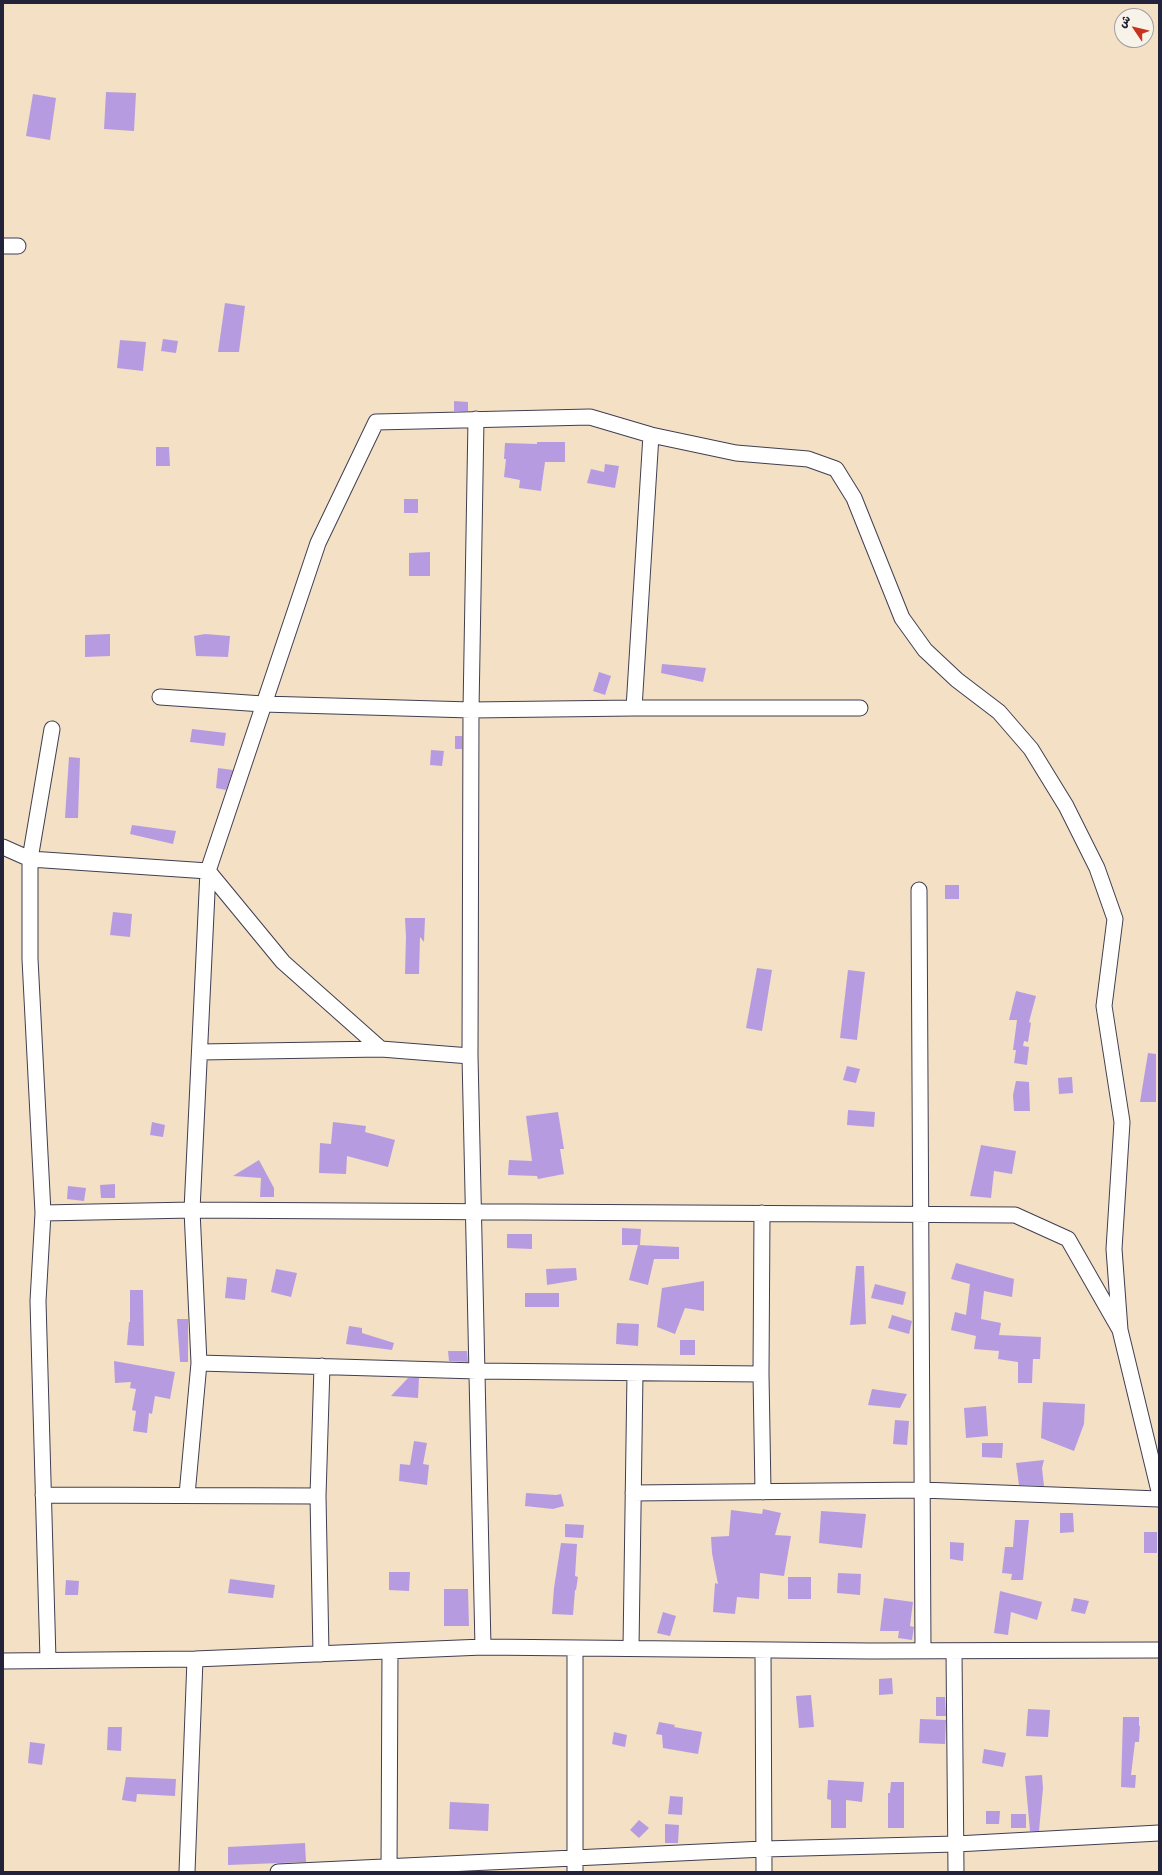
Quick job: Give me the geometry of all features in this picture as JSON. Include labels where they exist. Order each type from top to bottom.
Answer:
[{"type":"street","points":[[188,1495],[199,1363],[192,1210],[208,871],[318,543],[376,422],[590,417],[651,435],[736,453],[808,459],[836,469],[854,498],[902,618],[925,650],[957,680],[999,712],[1030,749],[1066,806],[1097,868],[1115,919],[1104,1006],[1122,1122],[1114,1249],[1120,1330],[1159,1490]]},
{"type":"street","points":[[476,419],[471,710],[470,1056],[483,1647]]},
{"type":"street","points":[[634,708],[651,435]]},
{"type":"street","points":[[160,697],[263,704],[471,710],[860,708]]},
{"type":"street","points":[[48,1660],[38,1301],[43,1212],[30,959],[30,859],[52,730]]},
{"type":"street","points":[[3,847],[30,859],[208,871],[284,962],[381,1049]]},
{"type":"street","points":[[919,890],[921,1037],[920,1213],[923,1651]]},
{"type":"street","points":[[200,1052],[381,1049],[470,1056]]},
{"type":"street","points":[[43,1212],[192,1210],[920,1213],[1015,1215],[1068,1239],[1120,1330]]},
{"type":"street","points":[[762,1213],[761,1374],[763,1492]]},
{"type":"street","points":[[199,1363],[477,1371],[761,1374]]},
{"type":"street","points":[[321,1654],[318,1496],[322,1366]]},
{"type":"street","points":[[631,1648],[635,1373]]},
{"type":"street","points":[[633,1493],[922,1490],[1159,1499]]},
{"type":"street","points":[[43,1495],[318,1496]]},
{"type":"street","points":[[3,1661],[195,1659],[483,1647],[923,1651],[1159,1650]]},
{"type":"street","points":[[575,1648],[576,1865]]},
{"type":"street","points":[[764,1650],[764,1872]]},
{"type":"street","points":[[389,1869],[390,1651]]},
{"type":"street","points":[[954,1651],[956,1872]]},
{"type":"street","points":[[187,1872],[195,1659]]},
{"type":"street","points":[[278,1872],[576,1865],[764,1849],[956,1844],[1159,1833]]},
{"type":"building","points":[[106,92],[136,93],[134,131],[104,129]]},
{"type":"building","points":[[33,94],[56,98],[50,140],[26,136]]},
{"type":"building","points":[[225,303],[245,306],[239,352],[218,352]]},
{"type":"building","points":[[163,339],[178,341],[176,353],[161,351]]},
{"type":"building","points":[[120,340],[146,342],[143,371],[117,368]]},
{"type":"building","points":[[454,401],[468,402],[468,411],[454,411]]},
{"type":"building","points":[[537,442],[565,442],[565,462],[545,462],[541,491],[519,488],[520,480],[504,477],[506,459],[504,459],[505,443],[537,444]]},
{"type":"building","points":[[156,447],[169,447],[170,466],[156,466]]},
{"type":"building","points":[[605,464],[619,466],[615,488],[587,483],[591,469],[604,472]]},
{"type":"building","points":[[404,499],[418,499],[418,513],[404,513]]},
{"type":"building","points":[[430,552],[430,576],[409,576],[409,553]]},
{"type":"building","points":[[110,634],[110,656],[85,657],[85,635]]},
{"type":"building","points":[[205,634],[230,636],[228,657],[196,656],[194,636]]},
{"type":"building","points":[[662,664],[706,668],[703,682],[661,673]]},
{"type":"building","points":[[599,672],[611,676],[605,695],[593,691]]},
{"type":"building","points":[[192,729],[226,733],[224,746],[190,742]]},
{"type":"building","points":[[455,736],[462,736],[462,749],[455,749]]},
{"type":"building","points":[[431,750],[444,751],[442,766],[430,765]]},
{"type":"building","points":[[69,757],[80,758],[78,818],[65,818]]},
{"type":"building","points":[[218,768],[233,770],[226,790],[216,788]]},
{"type":"building","points":[[132,825],[176,831],[173,844],[130,834]]},
{"type":"building","points":[[945,885],[959,885],[959,899],[945,899]]},
{"type":"building","points":[[113,912],[132,914],[130,937],[110,935]]},
{"type":"building","points":[[405,918],[425,918],[424,942],[420,937],[419,974],[405,974]]},
{"type":"building","points":[[757,968],[772,970],[762,1031],[746,1028]]},
{"type":"building","points":[[848,970],[865,972],[857,1040],[840,1038]]},
{"type":"building","points":[[1016,991],[1036,996],[1029,1022],[1031,1023],[1028,1042],[1024,1041],[1023,1046],[1029,1047],[1027,1065],[1014,1063],[1016,1050],[1013,1050],[1017,1020],[1009,1020]]},
{"type":"building","points":[[1148,1053],[1156,1054],[1156,1102],[1140,1102]]},
{"type":"building","points":[[847,1066],[860,1069],[856,1083],[843,1080]]},
{"type":"building","points":[[1072,1077],[1073,1093],[1059,1094],[1058,1078]]},
{"type":"building","points":[[1016,1081],[1029,1082],[1030,1111],[1014,1111],[1013,1095]]},
{"type":"building","points":[[848,1110],[875,1112],[874,1127],[847,1125]]},
{"type":"building","points":[[558,1112],[564,1149],[560,1149],[564,1174],[538,1179],[537,1176],[508,1175],[509,1160],[532,1161],[526,1116]]},
{"type":"building","points":[[152,1122],[165,1125],[163,1137],[150,1135]]},
{"type":"building","points":[[333,1122],[366,1126],[365,1132],[395,1140],[388,1167],[347,1156],[346,1174],[319,1173],[320,1143],[331,1144]]},
{"type":"building","points":[[981,1145],[1016,1151],[1012,1174],[994,1171],[991,1198],[970,1196]]},
{"type":"building","points":[[259,1160],[274,1188],[274,1197],[260,1197],[261,1178],[233,1176]]},
{"type":"building","points":[[115,1184],[115,1198],[101,1198],[100,1185]]},
{"type":"building","points":[[68,1186],[86,1188],[84,1201],[67,1199]]},
{"type":"building","points":[[622,1228],[641,1229],[640,1245],[622,1245]]},
{"type":"building","points":[[507,1234],[532,1234],[532,1249],[507,1248]]},
{"type":"building","points":[[638,1245],[679,1247],[679,1259],[654,1259],[648,1285],[629,1280]]},
{"type":"building","points":[[956,1263],[1014,1279],[1012,1297],[984,1291],[981,1319],[1001,1323],[999,1335],[1041,1337],[1040,1359],[1033,1359],[1032,1383],[1018,1383],[1018,1362],[998,1359],[999,1351],[974,1349],[976,1336],[951,1330],[955,1312],[966,1315],[970,1284],[951,1279]]},
{"type":"building","points":[[856,1266],[864,1266],[866,1324],[850,1325]]},
{"type":"building","points":[[576,1268],[577,1280],[547,1285],[546,1269]]},
{"type":"building","points":[[276,1269],[297,1273],[291,1297],[271,1292]]},
{"type":"building","points":[[227,1277],[247,1279],[245,1300],[225,1298]]},
{"type":"building","points":[[704,1281],[704,1311],[685,1308],[675,1334],[657,1327],[662,1288]]},
{"type":"building","points":[[875,1284],[906,1292],[903,1305],[871,1298]]},
{"type":"building","points":[[130,1290],[143,1290],[144,1346],[127,1345],[130,1322]]},
{"type":"building","points":[[525,1293],[559,1293],[559,1307],[525,1307]]},
{"type":"building","points":[[892,1315],[912,1321],[909,1334],[888,1328]]},
{"type":"building","points":[[177,1319],[188,1319],[188,1362],[180,1362]]},
{"type":"building","points":[[617,1323],[639,1324],[638,1346],[616,1344]]},
{"type":"building","points":[[349,1326],[362,1328],[362,1333],[394,1343],[392,1350],[346,1344]]},
{"type":"building","points":[[680,1340],[695,1340],[695,1355],[680,1355]]},
{"type":"building","points":[[448,1351],[467,1351],[468,1362],[449,1361]]},
{"type":"building","points":[[114,1361],[175,1372],[170,1399],[155,1396],[152,1414],[149,1413],[147,1433],[133,1431],[136,1411],[132,1410],[136,1389],[130,1388],[131,1382],[115,1383]]},
{"type":"building","points":[[408,1378],[419,1378],[418,1398],[391,1396]]},
{"type":"building","points":[[872,1389],[907,1394],[900,1408],[868,1405]]},
{"type":"building","points":[[1043,1402],[1085,1404],[1084,1424],[1074,1451],[1041,1438]]},
{"type":"building","points":[[986,1406],[988,1436],[966,1438],[964,1408]]},
{"type":"building","points":[[895,1420],[909,1421],[907,1445],[893,1444]]},
{"type":"building","points":[[414,1441],[427,1443],[423,1464],[429,1465],[427,1485],[399,1481],[400,1464],[410,1465]]},
{"type":"building","points":[[982,1443],[1003,1443],[1002,1458],[982,1457]]},
{"type":"building","points":[[1044,1460],[1042,1468],[1044,1486],[1019,1485],[1016,1463]]},
{"type":"building","points":[[526,1493],[561,1494],[564,1506],[553,1509],[525,1506]]},
{"type":"building","points":[[763,1509],[781,1513],[775,1535],[791,1536],[784,1576],[760,1573],[759,1599],[737,1597],[735,1614],[713,1612],[715,1583],[718,1584],[712,1553],[711,1537],[729,1536],[731,1510],[762,1514]]},
{"type":"building","points":[[821,1511],[866,1514],[862,1548],[819,1543]]},
{"type":"building","points":[[1060,1513],[1073,1513],[1074,1532],[1060,1533]]},
{"type":"building","points":[[1015,1520],[1029,1520],[1023,1580],[1011,1580],[1012,1574],[1002,1573],[1005,1547],[1013,1547]]},
{"type":"building","points":[[565,1524],[584,1525],[583,1538],[565,1537]]},
{"type":"building","points":[[1144,1532],[1157,1532],[1157,1553],[1144,1553]]},
{"type":"building","points":[[950,1542],[964,1543],[963,1561],[950,1559]]},
{"type":"building","points":[[561,1543],[577,1544],[575,1576],[578,1577],[575,1590],[573,1615],[552,1614],[554,1588]]},
{"type":"building","points":[[389,1572],[410,1572],[409,1591],[389,1590]]},
{"type":"building","points":[[838,1573],[861,1574],[860,1595],[837,1593]]},
{"type":"building","points":[[788,1577],[811,1577],[811,1599],[788,1599]]},
{"type":"building","points":[[230,1579],[275,1585],[273,1598],[228,1593]]},
{"type":"building","points":[[66,1580],[79,1581],[78,1595],[65,1595]]},
{"type":"building","points":[[444,1589],[468,1589],[469,1626],[444,1626]]},
{"type":"building","points":[[1000,1591],[1042,1602],[1037,1620],[1011,1612],[1008,1635],[994,1633]]},
{"type":"building","points":[[884,1598],[913,1602],[910,1626],[914,1627],[912,1640],[898,1638],[899,1631],[880,1631]]},
{"type":"building","points":[[1074,1598],[1089,1601],[1085,1614],[1071,1611]]},
{"type":"building","points":[[663,1612],[676,1616],[670,1636],[657,1633]]},
{"type":"building","points":[[892,1678],[893,1694],[879,1695],[879,1679]]},
{"type":"building","points":[[811,1695],[814,1727],[799,1728],[796,1696]]},
{"type":"building","points":[[936,1697],[945,1697],[946,1716],[936,1716]]},
{"type":"building","points":[[1028,1709],[1050,1710],[1048,1737],[1026,1736]]},
{"type":"building","points":[[1123,1717],[1139,1717],[1139,1742],[1135,1742],[1131,1775],[1136,1775],[1135,1788],[1121,1787]]},
{"type":"building","points":[[920,1719],[946,1720],[945,1744],[919,1743]]},
{"type":"building","points":[[659,1722],[675,1725],[674,1727],[702,1732],[698,1754],[663,1748],[662,1735],[656,1734]]},
{"type":"building","points":[[108,1727],[122,1727],[121,1751],[107,1750]]},
{"type":"building","points":[[614,1732],[627,1735],[625,1747],[612,1744]]},
{"type":"building","points":[[30,1742],[45,1744],[42,1765],[28,1763]]},
{"type":"building","points":[[984,1749],[1006,1753],[1003,1767],[982,1763]]},
{"type":"building","points":[[1042,1775],[1043,1788],[1039,1831],[1030,1831],[1025,1776]]},
{"type":"building","points":[[126,1777],[176,1779],[175,1796],[137,1794],[136,1802],[122,1800]]},
{"type":"building","points":[[828,1780],[864,1782],[862,1802],[846,1800],[846,1828],[831,1828],[831,1800],[827,1799]]},
{"type":"building","points":[[891,1782],[904,1782],[904,1828],[888,1828],[888,1793],[890,1793]]},
{"type":"building","points":[[670,1796],[683,1797],[682,1815],[668,1814]]},
{"type":"building","points":[[450,1802],[489,1804],[488,1831],[449,1829]]},
{"type":"building","points":[[986,1811],[1000,1811],[999,1824],[986,1824]]},
{"type":"building","points":[[1011,1814],[1026,1814],[1026,1828],[1011,1828]]},
{"type":"building","points":[[639,1820],[649,1828],[639,1838],[630,1830]]},
{"type":"building","points":[[665,1824],[679,1825],[678,1843],[665,1843]]},
{"type":"building","points":[[305,1843],[306,1862],[228,1865],[228,1847]]}]
